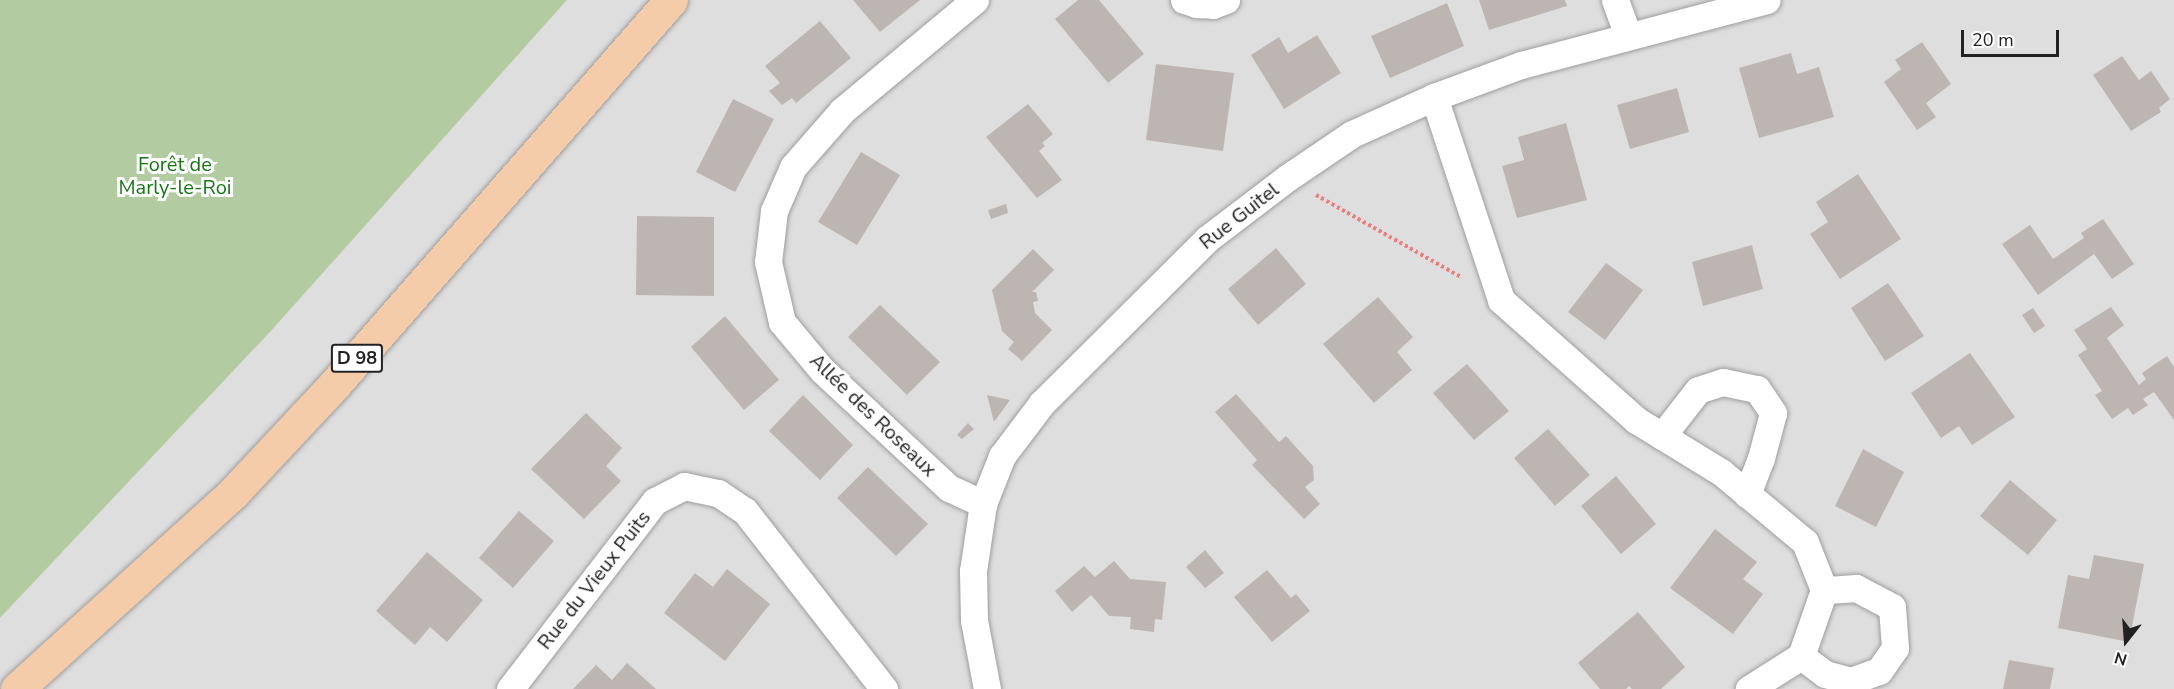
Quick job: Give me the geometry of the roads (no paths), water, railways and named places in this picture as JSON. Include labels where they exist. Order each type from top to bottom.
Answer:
[{"type":"main road","name":"D 98","points":[[17,689],[234,492],[335,384],[671,0]]},
{"type":"street","name":"Allée des Roseaux","points":[[975,0],[843,111],[793,166],[774,211],[768,262],[782,322],[822,370],[949,488],[983,504]]},
{"type":"street","points":[[1184,0],[1213,5],[1226,0]]},
{"type":"street","points":[[1615,0],[1628,35]]},
{"type":"street","name":"Rue Guitel","points":[[987,689],[974,620],[973,571],[983,504],[1002,456],[1042,403],[1207,239],[1287,178],[1352,134],[1434,97],[1521,65],[1767,0]]},
{"type":"street","points":[[1434,97],[1501,300],[1636,420],[1721,472],[1805,542],[1824,590],[1801,656],[1749,689]]},
{"type":"street","points":[[1662,436],[1698,390],[1723,382],[1757,389],[1773,413],[1761,458],[1747,494]]},
{"type":"street","name":"Rue du Vieux Puits","points":[[510,689],[655,501],[684,486],[718,493],[745,511],[884,689]]},
{"type":"street","points":[[1801,656],[1825,674],[1851,681],[1879,671],[1895,648],[1892,607],[1856,588],[1824,590]]},
{"type":"park label","name":"Forêt de Marly-le-Roi","points":[[175,176]]}]
